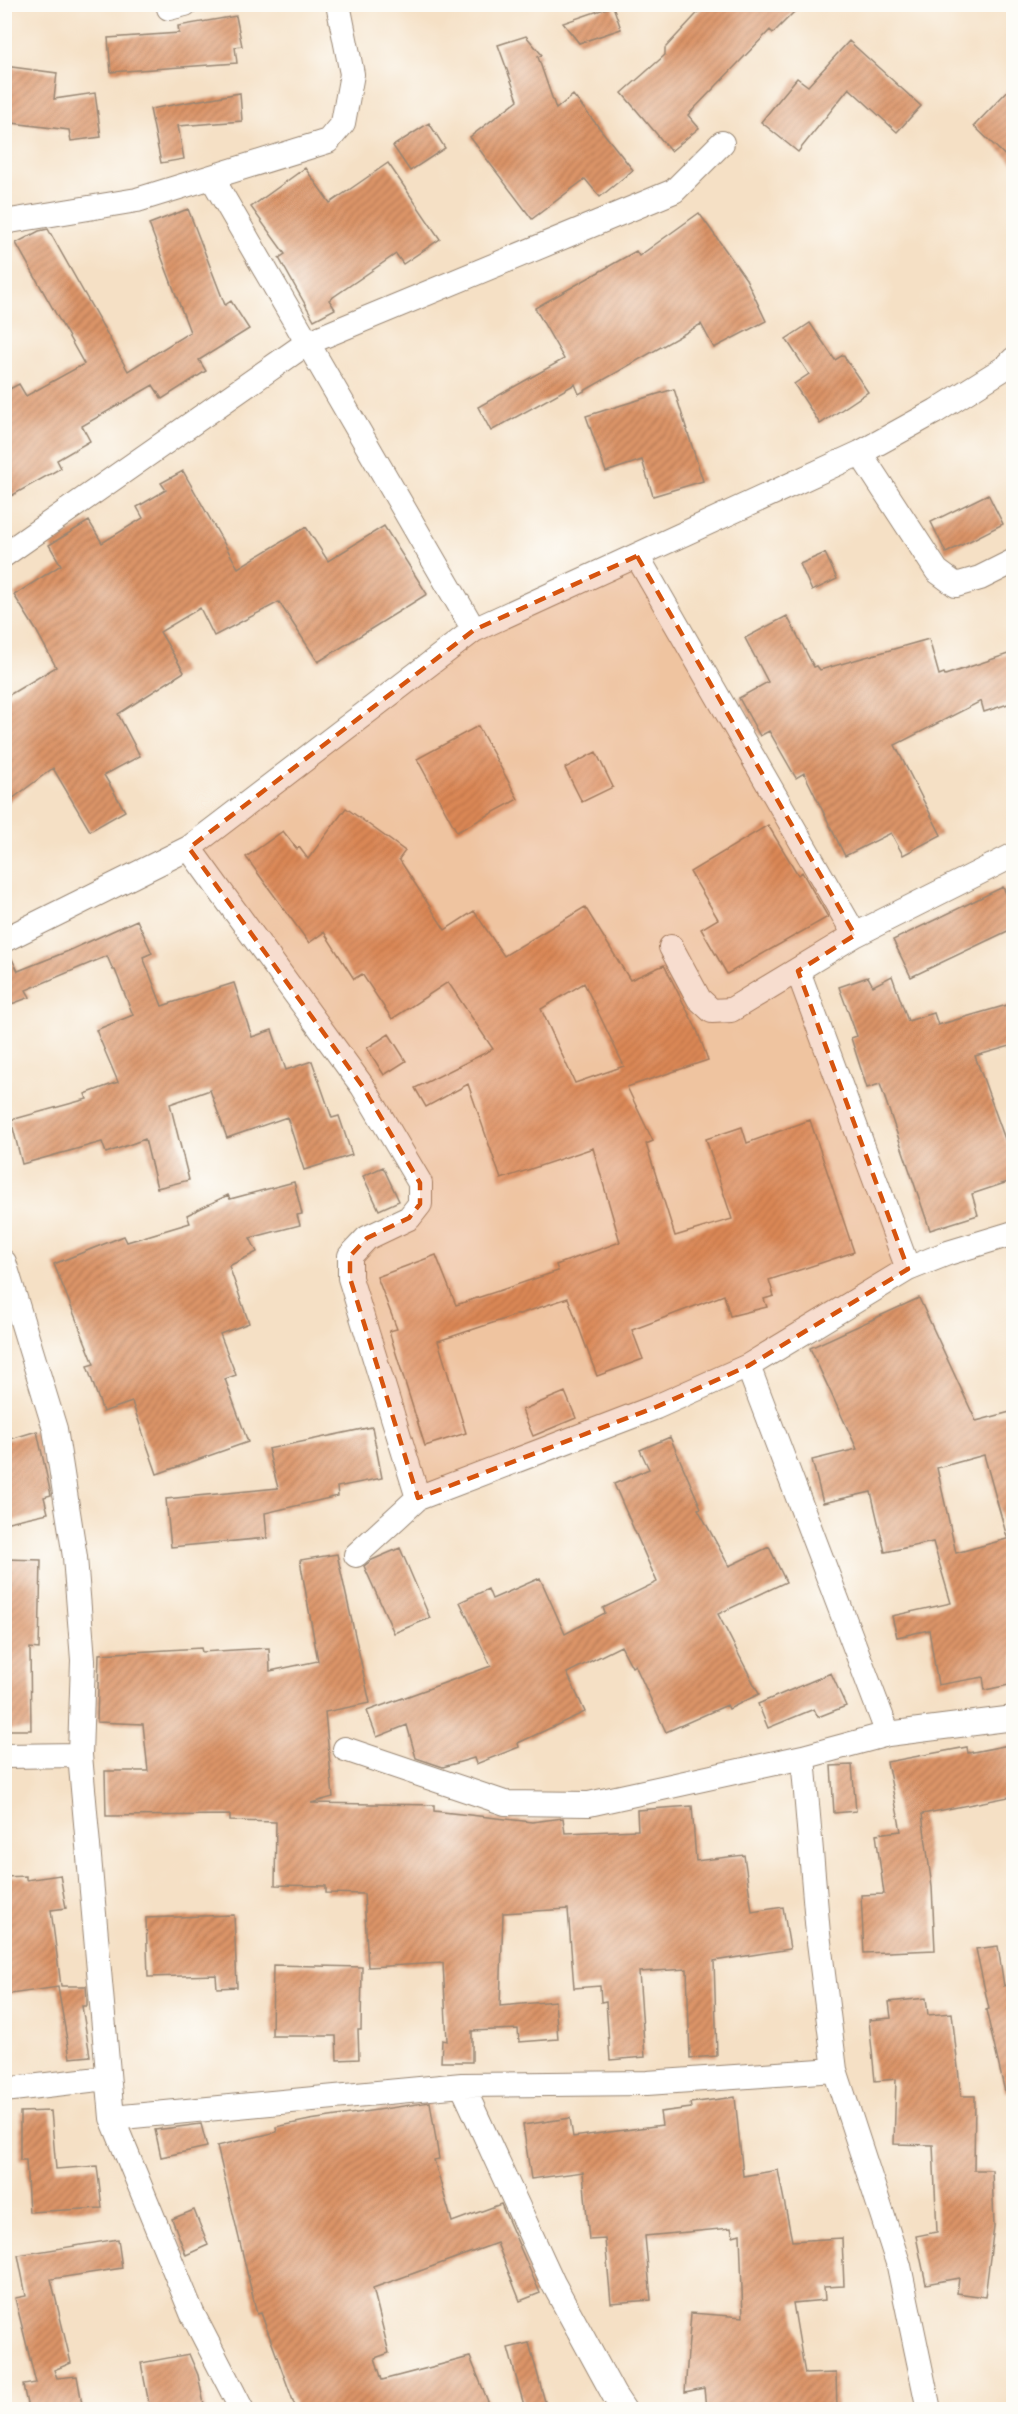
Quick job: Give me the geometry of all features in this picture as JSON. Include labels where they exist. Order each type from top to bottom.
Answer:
[{"type":"street","points":[[4,222],[137,200],[328,141],[343,123],[352,74],[338,4]]},
{"type":"street","points":[[4,555],[307,343],[674,191],[723,143]]},
{"type":"street","points":[[212,178],[474,630]]},
{"type":"street","points":[[4,940],[189,849],[474,630],[860,453],[936,411],[1006,367],[1014,359]]},
{"type":"street","points":[[860,453],[937,571],[956,585],[980,578],[1014,561]]},
{"type":"street","points":[[637,556],[855,935]]},
{"type":"street","points":[[189,849],[363,1087],[420,1183],[420,1204],[409,1218],[367,1238],[350,1257],[350,1278],[418,1498]]},
{"type":"street","points":[[671,947],[699,999],[712,1011],[731,1010],[855,935],[1014,855]]},
{"type":"street","points":[[798,971],[908,1269]]},
{"type":"street","points":[[356,1555],[418,1498],[656,1407],[748,1366],[908,1269],[948,1253],[1014,1233]]},
{"type":"street","points":[[5,1266],[55,1429],[75,1557],[83,1659],[80,1755],[112,2118],[192,2313],[242,2409]]},
{"type":"street","points":[[748,1366],[888,1734]]},
{"type":"street","points":[[345,1749],[506,1803],[589,1804],[803,1757],[888,1734],[1014,1718]]},
{"type":"street","points":[[4,1756],[80,1755]]},
{"type":"street","points":[[803,1757],[818,1934],[835,2070],[898,2266],[929,2409]]},
{"type":"street","points":[[112,2118],[462,2085],[647,2083],[835,2070]]},
{"type":"street","points":[[4,2090],[107,2078]]},
{"type":"street","points":[[462,2085],[553,2283],[614,2395],[624,2409]]},
{"type":"highlighted area","points":[[637,556],[855,935],[798,971],[908,1269],[748,1366],[656,1407],[418,1498],[350,1278],[350,1256],[367,1238],[409,1218],[420,1204],[420,1183],[363,1087],[189,848],[474,630]]},
{"type":"building","points":[[706,4],[802,4],[773,33],[770,30],[688,115],[699,128],[671,151],[622,93],[665,55],[665,48]]},
{"type":"building","points":[[613,6],[621,29],[579,43],[563,23]]},
{"type":"building","points":[[236,16],[242,46],[235,47],[237,63],[111,72],[108,38],[179,33],[178,26]]},
{"type":"building","points":[[526,36],[542,55],[538,57],[556,109],[573,95],[633,170],[600,197],[585,179],[532,219],[470,137],[518,100],[498,45]]},
{"type":"building","points":[[849,41],[921,106],[897,132],[849,88],[798,152],[761,122],[797,78],[808,86]]},
{"type":"building","points":[[4,66],[57,73],[54,99],[95,93],[101,137],[71,141],[69,130],[4,122]]},
{"type":"building","points":[[1014,84],[1014,164],[974,126]]},
{"type":"building","points":[[240,93],[242,121],[178,126],[184,159],[161,163],[150,109]]},
{"type":"building","points":[[429,123],[445,148],[410,171],[393,146]]},
{"type":"building","points":[[388,163],[440,239],[403,264],[396,254],[329,300],[335,309],[314,320],[279,258],[285,254],[251,207],[305,168],[330,203]]},
{"type":"building","points":[[188,209],[225,305],[231,301],[249,329],[199,360],[206,371],[162,399],[153,385],[82,426],[90,441],[57,460],[61,468],[4,500],[4,392],[19,384],[26,396],[84,364],[16,243],[48,229],[128,371],[190,332],[149,224]]},
{"type":"building","points":[[699,213],[746,279],[766,321],[714,348],[701,324],[579,394],[575,384],[491,431],[478,407],[564,359],[535,308],[636,251],[639,256]]},
{"type":"building","points":[[810,323],[835,360],[843,355],[868,392],[820,424],[794,384],[809,374],[786,339]]},
{"type":"building","points":[[674,389],[703,481],[653,496],[642,460],[606,472],[586,416]]},
{"type":"building","points":[[183,471],[238,568],[306,527],[328,561],[384,526],[427,594],[318,662],[279,602],[214,636],[200,608],[160,632],[184,672],[118,714],[140,756],[104,775],[125,811],[90,831],[53,768],[4,805],[4,698],[56,667],[14,595],[61,565],[49,545],[89,521],[102,543],[143,518],[137,507],[166,490],[161,483]]},
{"type":"building","points":[[988,494],[1003,524],[946,553],[931,522]]},
{"type":"building","points":[[825,553],[837,579],[812,591],[800,564]]},
{"type":"building","points":[[787,616],[814,667],[817,666],[820,670],[929,639],[939,675],[1014,652],[1014,702],[984,712],[981,701],[895,745],[941,835],[903,855],[891,833],[845,856],[804,773],[796,778],[769,731],[760,736],[739,698],[768,682],[745,638]]},
{"type":"building","points":[[478,726],[518,799],[457,832],[417,759]]},
{"type":"building","points":[[596,752],[613,787],[582,802],[565,768]]},
{"type":"building","points":[[346,808],[405,851],[399,859],[445,930],[474,911],[504,956],[585,907],[630,980],[664,965],[697,1030],[708,1060],[627,1087],[653,1141],[646,1144],[675,1236],[732,1219],[706,1139],[742,1127],[747,1143],[810,1120],[854,1252],[769,1280],[774,1296],[764,1299],[767,1307],[730,1316],[724,1295],[632,1330],[643,1359],[597,1376],[568,1298],[438,1341],[466,1433],[425,1446],[389,1331],[397,1329],[377,1277],[436,1255],[456,1305],[558,1271],[556,1265],[620,1242],[593,1148],[501,1179],[468,1084],[426,1107],[415,1088],[493,1049],[448,982],[392,1019],[362,974],[354,979],[324,932],[309,943],[246,857],[283,831],[308,859]],"holes":[[[584,983],[624,1066],[575,1083],[541,1009]]]},
{"type":"building","points":[[768,825],[798,875],[802,872],[828,917],[727,974],[701,929],[718,919],[690,872]]},
{"type":"building","points":[[1003,887],[1014,910],[1014,928],[911,977],[893,940]]},
{"type":"building","points":[[137,920],[152,953],[143,957],[162,1006],[234,983],[252,1037],[272,1030],[286,1070],[312,1061],[332,1118],[339,1116],[352,1155],[304,1170],[287,1117],[227,1138],[210,1090],[170,1104],[189,1180],[157,1188],[145,1139],[106,1153],[102,1142],[22,1164],[11,1120],[87,1099],[85,1094],[118,1082],[96,1030],[133,1015],[107,956],[26,990],[30,997],[4,1007],[4,954],[9,953],[18,971]]},
{"type":"building","points":[[892,976],[908,1021],[934,1013],[938,1025],[1014,1003],[1014,1045],[975,1056],[1014,1164],[1014,1180],[972,1194],[978,1215],[930,1230],[880,1084],[867,1088],[851,1038],[857,1036],[839,987],[868,977],[873,986]]},
{"type":"building","points":[[389,1034],[406,1061],[384,1075],[367,1048]]},
{"type":"building","points":[[383,1167],[399,1201],[379,1210],[363,1176]]},
{"type":"building","points":[[294,1182],[302,1214],[297,1215],[300,1225],[250,1238],[257,1252],[229,1266],[249,1323],[220,1334],[236,1375],[225,1379],[248,1442],[157,1474],[132,1402],[103,1412],[87,1366],[94,1364],[54,1264],[124,1236],[127,1242],[190,1223],[187,1215],[228,1195],[230,1199]]},
{"type":"building","points":[[919,1298],[976,1421],[1014,1411],[1014,1536],[1007,1537],[984,1455],[937,1468],[956,1553],[1014,1537],[1014,1684],[985,1690],[983,1677],[938,1685],[929,1630],[897,1637],[892,1616],[951,1603],[933,1542],[885,1552],[871,1492],[823,1503],[812,1460],[857,1449],[810,1348]]},
{"type":"building","points":[[565,1392],[576,1418],[533,1436],[522,1410]]},
{"type":"building","points":[[372,1427],[382,1478],[337,1487],[338,1496],[265,1513],[267,1538],[171,1547],[166,1499],[278,1488],[268,1449]]},
{"type":"building","points":[[37,1431],[51,1495],[44,1497],[48,1513],[4,1523],[4,1441]]},
{"type":"building","points":[[670,1437],[701,1508],[698,1509],[729,1566],[769,1547],[786,1582],[718,1614],[759,1694],[729,1709],[727,1705],[666,1732],[635,1665],[632,1667],[621,1646],[567,1673],[585,1712],[518,1743],[519,1747],[476,1764],[474,1758],[443,1767],[416,1758],[407,1725],[377,1737],[367,1711],[491,1666],[460,1602],[488,1589],[492,1599],[540,1578],[565,1634],[605,1613],[603,1608],[657,1582],[614,1484],[649,1469],[640,1450]]},
{"type":"building","points":[[400,1548],[430,1618],[394,1633],[364,1566]]},
{"type":"building","points":[[337,1554],[370,1703],[325,1712],[333,1797],[311,1803],[434,1805],[434,1811],[532,1822],[563,1818],[565,1833],[638,1830],[637,1810],[692,1806],[696,1861],[744,1855],[752,1912],[783,1907],[790,1949],[714,1961],[717,2056],[690,2058],[687,1969],[639,1972],[645,2057],[610,2060],[606,2001],[601,2002],[600,1986],[574,1988],[568,1909],[503,1913],[500,2006],[555,2001],[558,2039],[519,2042],[518,2029],[472,2031],[472,2062],[441,2062],[442,2040],[447,2041],[443,1963],[368,1967],[364,1894],[326,1893],[326,1886],[275,1885],[276,1822],[230,1821],[230,1815],[106,1816],[105,1771],[148,1771],[143,1724],[97,1722],[99,1654],[201,1648],[202,1652],[269,1648],[270,1671],[318,1661],[300,1560]]},
{"type":"building","points":[[4,1559],[41,1560],[39,1649],[30,1648],[31,1730],[4,1730]]},
{"type":"building","points":[[831,1673],[846,1706],[818,1717],[814,1709],[768,1728],[758,1704]]},
{"type":"building","points":[[1014,1744],[1014,1796],[922,1814],[932,1887],[935,1950],[864,1953],[861,1895],[884,1894],[876,1834],[901,1831],[887,1762],[967,1747],[968,1753]]},
{"type":"building","points":[[852,1765],[856,1811],[834,1813],[831,1766]]},
{"type":"building","points":[[60,1875],[66,1908],[51,1910],[61,1986],[86,1986],[87,2006],[82,2006],[90,2056],[70,2058],[58,1987],[4,1995],[4,1877],[26,1876],[26,1880]]},
{"type":"building","points":[[234,1915],[237,1987],[217,1988],[216,1975],[148,1977],[146,1918]]},
{"type":"building","points":[[998,1946],[1004,1986],[1014,1983],[1014,2091],[1005,2092],[986,2010],[989,2009],[976,1949]]},
{"type":"building","points":[[273,1965],[362,1967],[361,2030],[358,2030],[359,2059],[337,2060],[336,2036],[272,2036]]},
{"type":"building","points":[[926,1998],[928,2015],[952,2013],[961,2096],[975,2096],[974,2170],[992,2170],[994,2226],[985,2297],[957,2293],[959,2278],[926,2284],[916,2236],[937,2232],[933,2145],[894,2144],[896,2079],[875,2081],[869,2020],[891,2018],[889,2002]]},
{"type":"building","points":[[735,2097],[743,2176],[778,2170],[792,2241],[842,2238],[844,2286],[824,2287],[825,2300],[793,2303],[805,2374],[836,2373],[837,2409],[706,2409],[704,2388],[685,2392],[691,2313],[743,2317],[740,2234],[733,2236],[731,2228],[645,2236],[651,2300],[611,2303],[605,2239],[589,2240],[583,2172],[531,2179],[523,2125],[570,2118],[573,2137],[662,2125],[660,2112],[691,2108],[690,2103]]},
{"type":"building","points":[[430,2102],[439,2159],[434,2160],[452,2222],[501,2204],[540,2293],[520,2301],[497,2243],[373,2288],[389,2353],[375,2358],[382,2380],[470,2357],[491,2409],[296,2409],[261,2313],[257,2314],[217,2146],[277,2132],[276,2127]]},
{"type":"building","points":[[51,2111],[56,2169],[97,2166],[102,2208],[29,2212],[26,2160],[20,2160],[20,2112]]},
{"type":"building","points":[[201,2124],[207,2147],[161,2157],[155,2130]]},
{"type":"building","points":[[194,2210],[208,2245],[186,2255],[172,2219]]},
{"type":"building","points":[[118,2239],[122,2268],[51,2279],[71,2363],[54,2370],[57,2378],[77,2376],[83,2409],[28,2409],[23,2385],[36,2383],[15,2298],[26,2296],[18,2255]]},
{"type":"building","points":[[529,2343],[547,2409],[525,2409],[508,2348]]},
{"type":"building","points":[[189,2354],[198,2375],[205,2409],[150,2409],[141,2363]]}]
